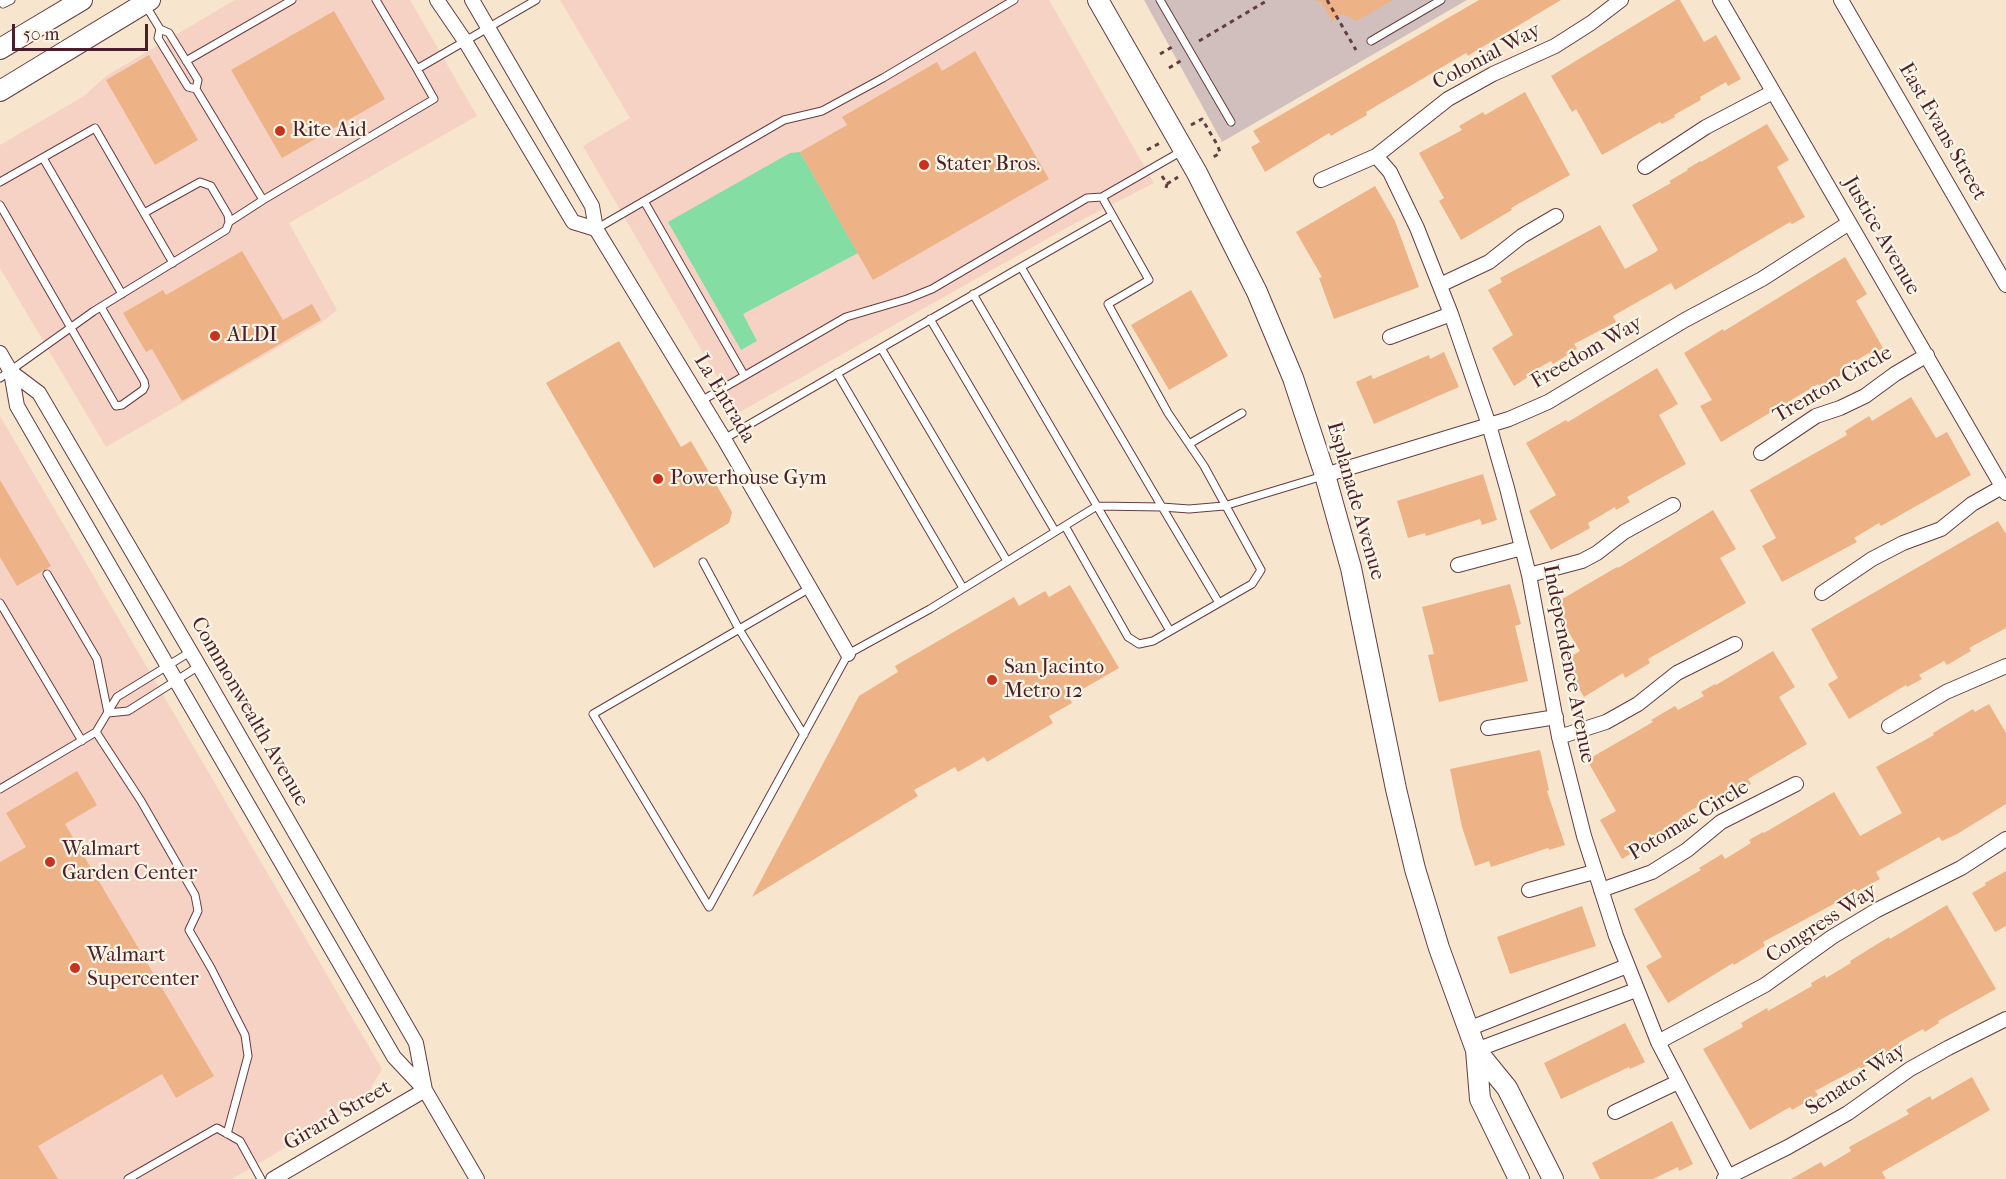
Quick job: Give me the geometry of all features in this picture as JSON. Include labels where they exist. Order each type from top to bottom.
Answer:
[{"type":"main road","points":[[0,49],[82,0]]},
{"type":"main road","name":"Esplanade Avenue","points":[[1098,0],[1184,149],[1257,292],[1293,378],[1326,475],[1351,568],[1396,789],[1415,868],[1439,948],[1476,1050],[1480,1099],[1519,1179]]},
{"type":"main road","points":[[0,91],[147,2]]},
{"type":"main road","name":"Esplanade Avenue","points":[[1476,1050],[1507,1088],[1553,1179]]},
{"type":"street","points":[[436,0],[465,41],[573,222],[596,229]]},
{"type":"street","name":"La Entrada","points":[[472,0],[592,206],[596,229],[724,439],[848,654]]},
{"type":"street","name":"Colonial Way","points":[[1321,180],[1376,156],[1448,99],[1493,74],[1555,46],[1621,0]]},
{"type":"street","name":"Justice Avenue","points":[[1720,0],[2004,490]]},
{"type":"street","name":"East Evans Street","points":[[1841,0],[2006,285]]},
{"type":"street","points":[[1645,167],[1706,126],[1773,92]]},
{"type":"street","name":"Independence Avenue","points":[[1376,156],[1390,172],[1399,189],[1440,285],[1489,425],[1529,574],[1559,737],[1594,872],[1636,990],[1658,1042],[1726,1178]]},
{"type":"street","points":[[1440,285],[1489,262],[1522,236],[1556,216]]},
{"type":"street","name":"Freedom Way","points":[[1326,475],[1509,419],[1548,402],[1684,320],[1762,279],[1849,223]]},
{"type":"street","points":[[1389,337],[1451,314]]},
{"type":"street","name":"Commonwealth Avenue","points":[[0,353],[5,375],[17,406],[394,1057],[425,1090],[477,1179]]},
{"type":"street","name":"Trenton Circle","points":[[1761,453],[1816,416],[1865,396],[1895,374],[1927,355]]},
{"type":"street","name":"Commonwealth Avenue","points":[[5,375],[39,393],[416,1043],[425,1090]]},
{"type":"street","points":[[1821,592],[1872,559],[1903,543],[1941,529],[1972,504],[2004,490]]},
{"type":"street","points":[[1529,574],[1582,561],[1597,554],[1623,532],[1673,505]]},
{"type":"street","points":[[1458,565],[1522,548]]},
{"type":"street","points":[[1559,737],[1606,722],[1638,704],[1677,673],[1735,644]]},
{"type":"street","points":[[1889,726],[1946,692],[2006,666]]},
{"type":"street","points":[[1488,728],[1556,717]]},
{"type":"street","name":"Potomac Circle","points":[[1601,890],[1652,872],[1688,850],[1721,822],[1796,784]]},
{"type":"street","name":"Congress Way","points":[[1658,1042],[1765,985],[1832,937],[1877,910],[1961,868],[2006,839]]},
{"type":"street","points":[[1528,890],[1594,872]]},
{"type":"street","points":[[1468,1029],[1627,966]]},
{"type":"street","points":[[1476,1050],[1636,990]]},
{"type":"street","name":"Senator Way","points":[[1726,1178],[1848,1113],[1910,1069],[2006,1019]]},
{"type":"street","points":[[1615,1112],[1678,1082]]},
{"type":"street","name":"Girard Street","points":[[273,1179],[425,1090]]},
{"type":"lane","points":[[1,0],[3,4],[11,0]]},
{"type":"lane","points":[[186,61],[292,0]]},
{"type":"lane","points":[[229,222],[434,99],[376,0]]},
{"type":"lane","points":[[417,69],[536,0]]},
{"type":"lane","points":[[596,229],[784,120],[822,111],[1014,0]]},
{"type":"lane","points":[[1160,0],[1231,122]]},
{"type":"lane","points":[[1371,41],[1441,0]]},
{"type":"lane","points":[[147,2],[160,29],[158,38],[188,87],[196,89]]},
{"type":"lane","points":[[160,29],[169,33],[198,80],[196,89],[263,200]]},
{"type":"lane","points":[[0,182],[95,128],[173,263]]},
{"type":"lane","points":[[700,401],[846,317],[932,289],[1087,198],[1102,197],[1184,149]]},
{"type":"lane","points":[[43,158],[122,294]]},
{"type":"lane","points":[[5,375],[101,307],[226,230],[229,222],[228,215],[211,186],[200,182],[144,213]]},
{"type":"lane","points":[[1065,526],[1128,637],[1139,644],[1153,641],[1252,585],[1261,570],[1204,466],[1168,412],[1108,304],[1149,280],[1102,197]]},
{"type":"lane","points":[[644,201],[744,375]]},
{"type":"lane","points":[[0,204],[116,406],[122,405],[143,390],[144,381],[101,307]]},
{"type":"lane","points":[[724,439],[1112,215]]},
{"type":"lane","points":[[1021,267],[1219,603]]},
{"type":"lane","points":[[973,294],[1170,631]]},
{"type":"lane","points":[[930,319],[1055,531]]},
{"type":"lane","points":[[881,348],[1007,561]]},
{"type":"lane","points":[[837,374],[963,588]]},
{"type":"lane","points":[[1189,444],[1242,413]]},
{"type":"lane","points":[[810,588],[593,714],[709,907],[848,654],[963,588],[1097,506],[1189,509],[1224,506],[1326,475]]},
{"type":"lane","points":[[703,562],[739,629],[804,735]]},
{"type":"lane","points":[[46,574],[97,659],[108,713]]},
{"type":"lane","points":[[0,603],[82,741]]},
{"type":"lane","points":[[0,789],[96,732],[117,697],[190,652]]},
{"type":"lane","points":[[108,713],[128,711],[199,666]]},
{"type":"lane","points":[[96,732],[141,801],[195,895],[198,911],[189,930],[211,968],[244,1035],[248,1056],[227,1134]]},
{"type":"lane","points":[[129,1179],[217,1128],[240,1141],[261,1179]]},
{"type":"path","points":[[1196,42],[1268,0]]},
{"type":"path","points":[[1327,0],[1356,50]]},
{"type":"path","points":[[1202,119],[1220,153]]},
{"type":"shaded area","points":[[235,0],[410,0],[477,116],[289,223],[337,310],[321,323],[106,447],[0,268],[0,145],[84,96],[106,76]]},
{"type":"shaded area","points":[[560,0],[1049,0],[1154,183],[1070,226],[738,413],[583,146],[630,118]]},
{"type":"shaded area","points":[[1144,0],[1467,0],[1222,142]]},
{"type":"shaded area","points":[[0,416],[382,1069],[363,1102],[232,1179],[0,1179]]},
{"type":"green space","points":[[800,152],[858,253],[743,314],[757,341],[741,350],[668,222],[790,153]]},
{"type":"building","points":[[1315,0],[1393,0],[1357,21],[1343,14],[1332,21],[1322,3]]},
{"type":"building","points":[[1479,0],[1561,0],[1468,56],[1466,53],[1366,112],[1367,115],[1331,136],[1329,133],[1265,172],[1251,147],[1260,142],[1253,131]]},
{"type":"building","points":[[1676,0],[1680,0],[1704,42],[1716,35],[1741,79],[1728,86],[1726,82],[1700,97],[1701,100],[1674,115],[1675,117],[1662,124],[1660,122],[1602,155],[1576,109],[1572,112],[1551,76]]},
{"type":"building","points":[[334,11],[385,99],[282,158],[231,70]]},
{"type":"building","name":"Stater Bros.","points":[[975,51],[1049,179],[873,280],[800,152],[847,125],[842,117],[937,62],[942,71]]},
{"type":"building","points":[[149,55],[198,140],[155,165],[106,80]]},
{"type":"building","points":[[1525,92],[1570,175],[1511,208],[1512,210],[1461,240],[1439,201],[1444,198],[1419,153],[1462,130],[1459,126],[1483,112],[1485,115]]},
{"type":"building","points":[[1767,124],[1789,160],[1777,167],[1805,217],[1792,224],[1790,222],[1675,290],[1671,283],[1613,316],[1616,322],[1574,344],[1577,349],[1553,364],[1551,361],[1526,375],[1528,377],[1514,386],[1492,348],[1513,335],[1488,290],[1502,282],[1500,278],[1600,225],[1625,269],[1654,253],[1658,250],[1632,205],[1671,183],[1669,181],[1700,161]]},
{"type":"building","points":[[1375,186],[1395,221],[1419,287],[1334,319],[1319,278],[1322,277],[1296,232]]},
{"type":"building","name":"ALDI","points":[[242,251],[283,320],[312,304],[321,320],[182,401],[152,349],[146,352],[123,313],[163,290],[166,295]]},
{"type":"building","points":[[1845,257],[1867,294],[1856,301],[1883,348],[1871,355],[1869,353],[1840,370],[1843,374],[1820,387],[1818,384],[1721,442],[1700,406],[1712,400],[1684,353]]},
{"type":"building","points":[[1191,290],[1228,356],[1169,390],[1131,325]]},
{"type":"building","name":"Powerhouse Gym","points":[[619,341],[681,447],[691,441],[732,512],[729,523],[654,568],[546,383]]},
{"type":"building","points":[[1444,352],[1459,387],[1374,424],[1356,382],[1371,375],[1373,379],[1429,355],[1430,359]]},
{"type":"building","points":[[1657,368],[1678,404],[1659,415],[1686,464],[1627,497],[1630,502],[1616,510],[1615,507],[1588,523],[1590,528],[1551,550],[1529,511],[1556,495],[1526,443],[1566,420],[1568,422]]},
{"type":"building","points":[[1911,397],[1936,438],[1947,432],[1971,475],[1881,526],[1879,523],[1854,538],[1857,542],[1782,582],[1762,546],[1776,538],[1750,490],[1847,435],[1845,431],[1869,416],[1872,421]]},
{"type":"building","points":[[1483,474],[1497,520],[1482,525],[1480,519],[1426,536],[1425,533],[1408,538],[1397,501]]},
{"type":"building","points":[[0,480],[51,566],[17,586],[0,557]]},
{"type":"building","points":[[1713,510],[1736,549],[1720,558],[1746,603],[1648,659],[1650,663],[1625,678],[1623,673],[1584,697],[1563,661],[1580,651],[1552,605]]},
{"type":"building","points":[[1998,521],[2006,534],[2006,628],[1969,648],[1971,651],[1947,665],[1944,661],[1919,675],[1922,679],[1907,687],[1906,685],[1849,719],[1828,684],[1838,678],[1811,629]]},
{"type":"building","points":[[1510,584],[1521,624],[1515,626],[1528,681],[1439,702],[1428,655],[1434,654],[1422,607]]},
{"type":"building","name":"San Jacinto Metro 12","points":[[1070,585],[1119,668],[1069,697],[1072,703],[1049,716],[1053,723],[987,762],[984,757],[958,772],[955,767],[914,790],[918,796],[752,897],[859,696],[898,672],[895,666],[1014,597],[1019,606],[1045,591],[1049,597]]},
{"type":"building","points":[[1773,651],[1795,687],[1779,697],[1807,744],[1748,779],[1751,784],[1737,791],[1735,789],[1713,802],[1710,799],[1682,816],[1684,821],[1622,859],[1600,820],[1616,811],[1587,760],[1653,722],[1651,720],[1675,706],[1678,710],[1704,696],[1701,692]]},
{"type":"building","points":[[1989,704],[2006,733],[2006,804],[1957,834],[1942,841],[1939,837],[1876,872],[1880,879],[1763,942],[1765,946],[1668,1003],[1646,966],[1662,957],[1634,909],[1701,870],[1699,868],[1722,854],[1725,859],[1751,843],[1749,840],[1834,792],[1860,836],[1902,813],[1876,767],[1934,735],[1933,733],[1973,709],[1975,712]]},
{"type":"building","points":[[1540,750],[1549,790],[1547,791],[1565,845],[1549,850],[1548,848],[1491,867],[1489,861],[1475,866],[1462,827],[1450,769]]},
{"type":"building","name":"Walmart Supercenter","points":[[77,771],[97,805],[65,824],[214,1076],[176,1098],[162,1074],[38,1146],[58,1179],[0,1179],[0,862],[26,847],[6,813]]},
{"type":"building","points":[[2006,871],[2006,926],[1995,932],[1972,893]]},
{"type":"building","points":[[1947,905],[1996,989],[1938,1021],[1939,1023],[1925,1032],[1923,1029],[1898,1043],[1900,1045],[1861,1069],[1860,1067],[1815,1091],[1818,1095],[1792,1110],[1790,1107],[1750,1130],[1703,1049],[1743,1027],[1741,1023],[1767,1008],[1768,1011],[1812,986],[1811,983],[1825,975],[1826,978],[1874,946]]},
{"type":"building","points":[[1582,906],[1596,946],[1510,974],[1497,937]]},
{"type":"building","points":[[1625,1023],[1645,1062],[1630,1069],[1629,1067],[1561,1099],[1544,1063]]},
{"type":"building","points":[[1972,1077],[1990,1110],[1882,1172],[1886,1179],[1791,1179],[1821,1162],[1824,1167],[1851,1151],[1849,1147],[1909,1114],[1906,1110],[1930,1096],[1932,1100]]},
{"type":"building","points":[[1672,1121],[1693,1164],[1679,1171],[1678,1167],[1653,1179],[1600,1179],[1592,1163]]},
{"type":"place","name":"Rite Aid","points":[[280,131]]},
{"type":"place","name":"Stater Bros.","points":[[924,165]]},
{"type":"place","name":"ALDI","points":[[215,336]]},
{"type":"place","name":"Powerhouse Gym","points":[[658,479]]},
{"type":"place","name":"San Jacinto Metro 12","points":[[992,680]]},
{"type":"place","name":"Walmart Garden Center","points":[[50,862]]},
{"type":"place","name":"Walmart Supercenter","points":[[75,968]]}]
